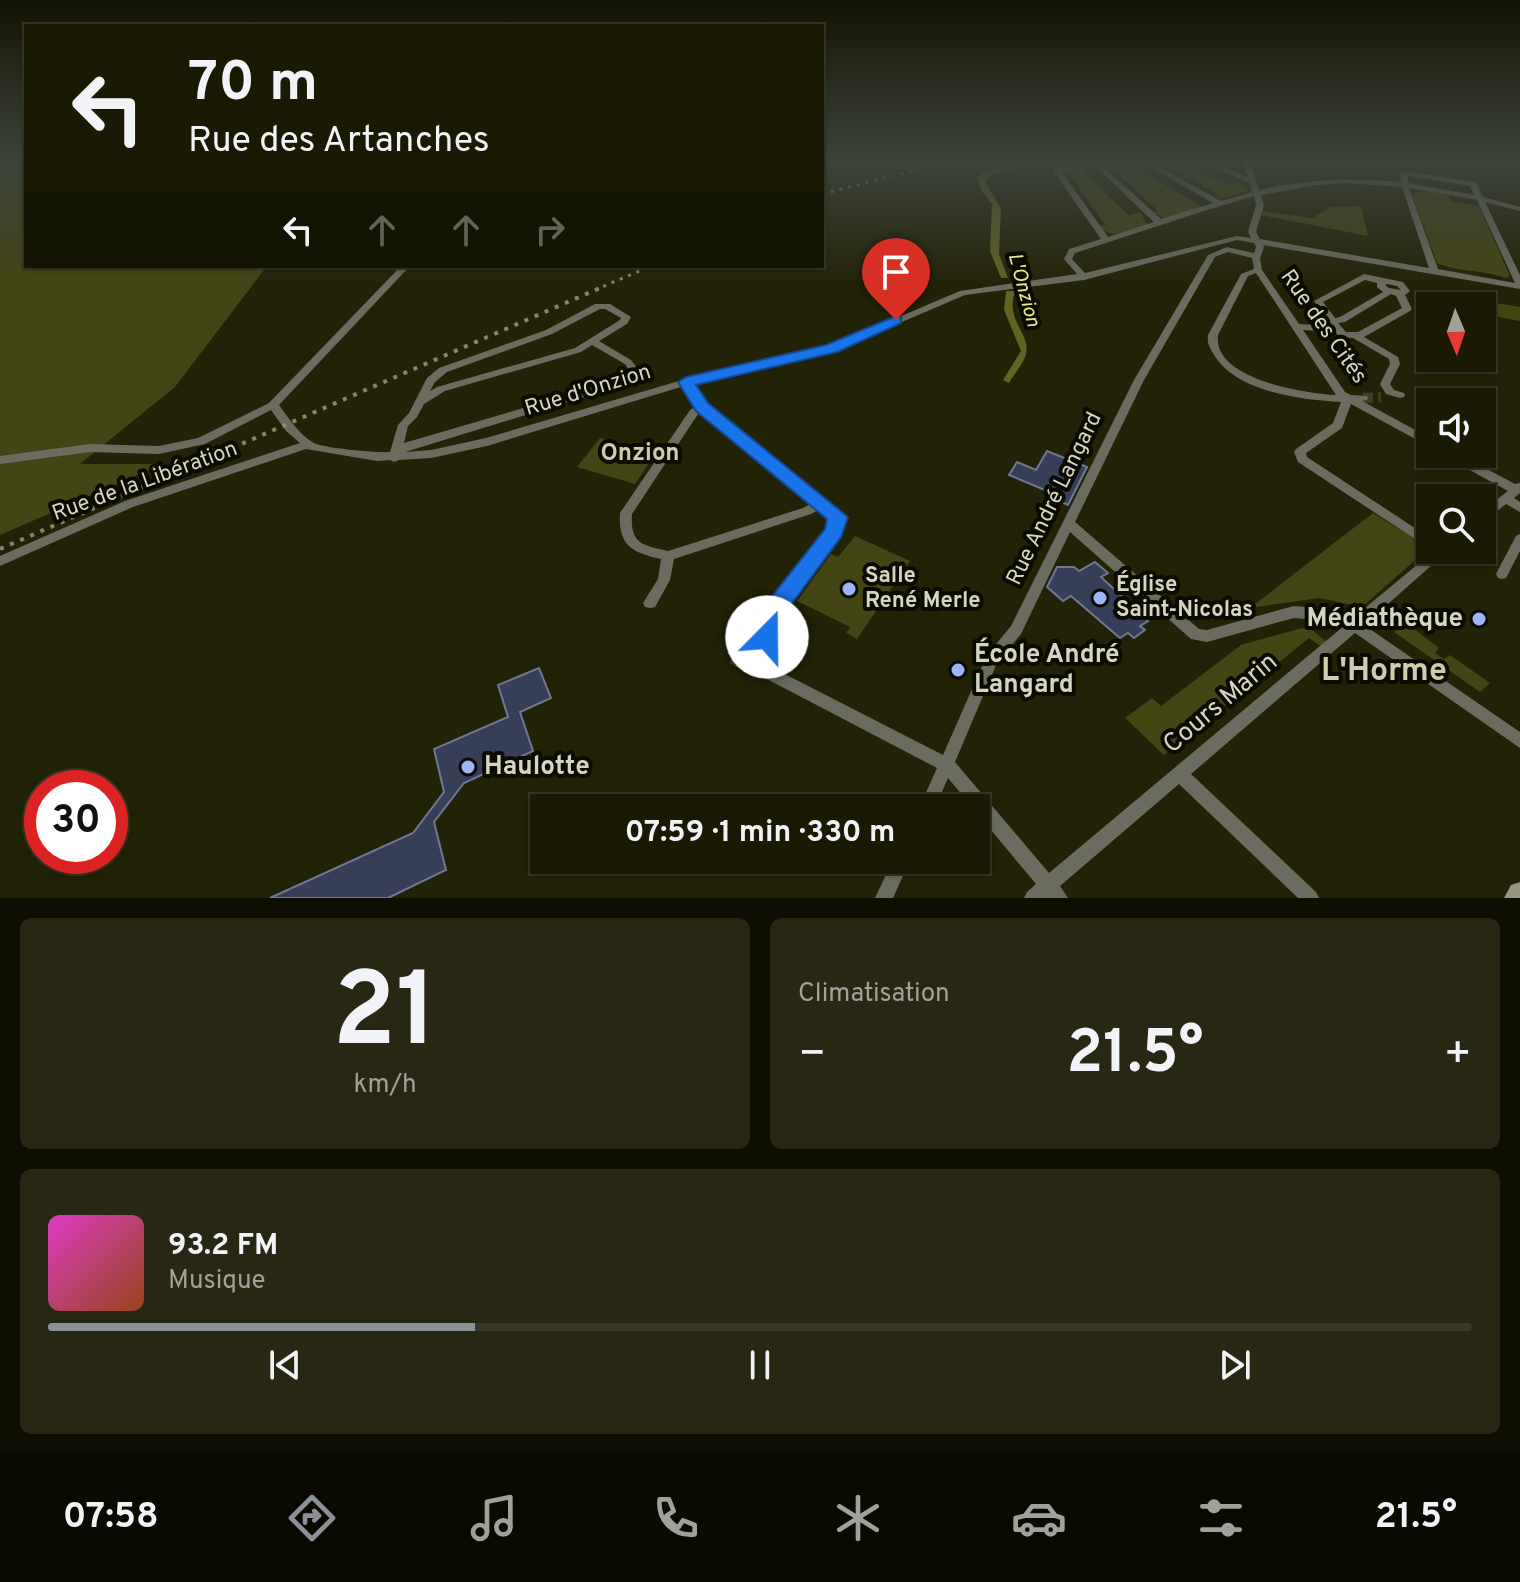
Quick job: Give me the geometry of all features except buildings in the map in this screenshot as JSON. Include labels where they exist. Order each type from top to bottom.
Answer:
[{"type":"street","points":[[1081,204],[1107,241]]},
{"type":"street","points":[[1139,204],[1160,223]]},
{"type":"street","points":[[1084,277],[1069,262],[1068,255],[1221,204]]},
{"type":"street","name":"Rue des Cités","points":[[1259,204],[1260,211],[1252,232],[1260,247],[1256,256],[1258,270],[1329,378],[1347,400],[1416,436]]},
{"type":"street","points":[[1411,204],[1434,271]]},
{"type":"street","points":[[1482,204],[1520,285]]},
{"type":"street","points":[[1500,204],[1520,209]]},
{"type":"street","name":"Rue d'Onzion","points":[[305,445],[353,455],[395,455],[431,454],[487,442],[686,382],[831,349],[957,295],[1000,286],[1084,277],[1230,239],[1255,239],[1520,285]]},
{"type":"street","name":"Rue André Langard","points":[[934,794],[992,659],[1016,630],[1139,380],[1214,252],[1227,249],[1256,256]]},
{"type":"street","points":[[1356,336],[1407,309],[1395,289],[1394,264]]},
{"type":"street","points":[[0,460],[90,448],[159,450],[201,441],[276,409],[404,268]]},
{"type":"street","points":[[1258,270],[1245,274],[1213,335],[1214,349],[1230,366],[1262,384],[1301,395],[1347,400],[1363,398]]},
{"type":"street","points":[[1338,328],[1318,301],[1364,277],[1395,289]]},
{"type":"street","points":[[1338,328],[1342,320],[1395,289]]},
{"type":"street","name":"Rue d'Onzion","points":[[395,455],[401,429],[422,401],[435,375],[452,365],[551,331],[598,306],[607,306],[625,315],[624,322],[569,353],[441,389],[422,401]]},
{"type":"street","points":[[1361,310],[1384,322]]},
{"type":"street","points":[[1298,331],[1338,328],[1393,357],[1395,364],[1385,384],[1397,394],[1381,397]]},
{"type":"street","name":"Rue d'Onzion","points":[[395,455],[406,446],[633,379],[635,372],[628,362],[593,342]]},
{"type":"street","points":[[686,382],[702,407],[838,517],[838,526],[773,616],[765,649],[766,672],[947,765],[1053,892]]},
{"type":"street","points":[[1347,400],[1338,425],[1300,452],[1302,459],[1416,535]]},
{"type":"street","points":[[702,407],[694,412],[626,513],[625,530],[633,544],[643,550],[668,556],[807,511],[823,502]]},
{"type":"street","points":[[276,409],[305,445]]},
{"type":"street","name":"Rue de la Libération","points":[[0,561],[129,504],[305,445]]},
{"type":"street","points":[[1474,468],[1514,492],[1520,508]]},
{"type":"street","points":[[1496,506],[1514,492]]},
{"type":"street","points":[[1070,525],[1196,635],[1207,636],[1294,612],[1336,615],[1355,624],[1520,741]]},
{"type":"street","points":[[1502,574],[1520,539]]},
{"type":"street","points":[[650,603],[664,580],[668,556]]},
{"type":"street","name":"Cours Marin","points":[[1033,898],[1053,892],[1179,773],[1425,564]]},
{"type":"street","points":[[1179,773],[1310,898]]},
{"type":"street","points":[[884,898],[895,874]]},
{"type":"shaded area","points":[[0,204],[24,204],[24,268],[265,268],[175,387],[80,464],[163,464],[0,535]]},
{"type":"shaded area","points":[[992,204],[998,204],[1001,208],[999,254],[1008,278],[1001,278],[990,251]]},
{"type":"shaded area","points":[[1090,204],[1117,204],[1128,215],[1140,212],[1147,224],[1115,234],[1098,226],[1105,225]]},
{"type":"shaded area","points":[[1150,204],[1198,204],[1203,207],[1165,218],[1153,212],[1158,211]]},
{"type":"shaded area","points":[[1416,204],[1479,206],[1510,276],[1505,278],[1437,263]]},
{"type":"shaded area","points":[[1361,206],[1368,236],[1261,215],[1264,211],[1312,218],[1331,207]]},
{"type":"shaded area","points":[[1006,291],[1015,291],[1013,311],[1027,347],[1023,361],[1009,383],[1003,380],[1021,351],[1004,310]]},
{"type":"shaded area","points":[[1496,303],[1520,307],[1520,321],[1496,317]]},
{"type":"shaded area","points":[[600,438],[656,453],[635,484],[577,467]]},
{"type":"shaded area","points":[[1373,513],[1416,540],[1416,559],[1362,607],[1319,598],[1250,608]]},
{"type":"shaded area","name":"Salle René Merle","points":[[855,536],[910,561],[857,639],[846,633],[850,627],[797,601],[831,554],[838,557]]},
{"type":"shaded area","points":[[789,577],[758,625],[751,675],[729,663],[757,612]]},
{"type":"shaded area","points":[[1406,623],[1439,648],[1435,653],[1444,659],[1450,655],[1490,683],[1480,692],[1394,632]]},
{"type":"shaded area","points":[[1302,628],[1312,630],[1327,642],[1322,647],[1309,638],[1164,755],[1125,718],[1152,698],[1161,706],[1241,645]]},
{"type":"tunnel","points":[[1363,398],[1381,397]]},
{"type":"railway","points":[[595,290],[646,268]]},
{"type":"railway","points":[[0,549],[600,288]]},
{"type":"place","name":"Salle René Merle","points":[[849,589]]},
{"type":"place","name":"Église Saint-Nicolas","points":[[1100,598]]},
{"type":"place","name":"Médiathèque","points":[[1479,619]]},
{"type":"place","name":"École André Langard","points":[[958,670]]},
{"type":"place","name":"Haulotte","points":[[468,767]]},
{"type":"district","name":"Onzion","points":[[640,454]]},
{"type":"district","name":"L'Horme","points":[[1384,672]]},
{"type":"route","points":[[767,637],[769,625],[781,602],[834,532],[838,517],[702,407],[686,382],[831,349],[896,320]]},
{"type":"water label","name":"L'Onzion","points":[[1023,290]]}]
